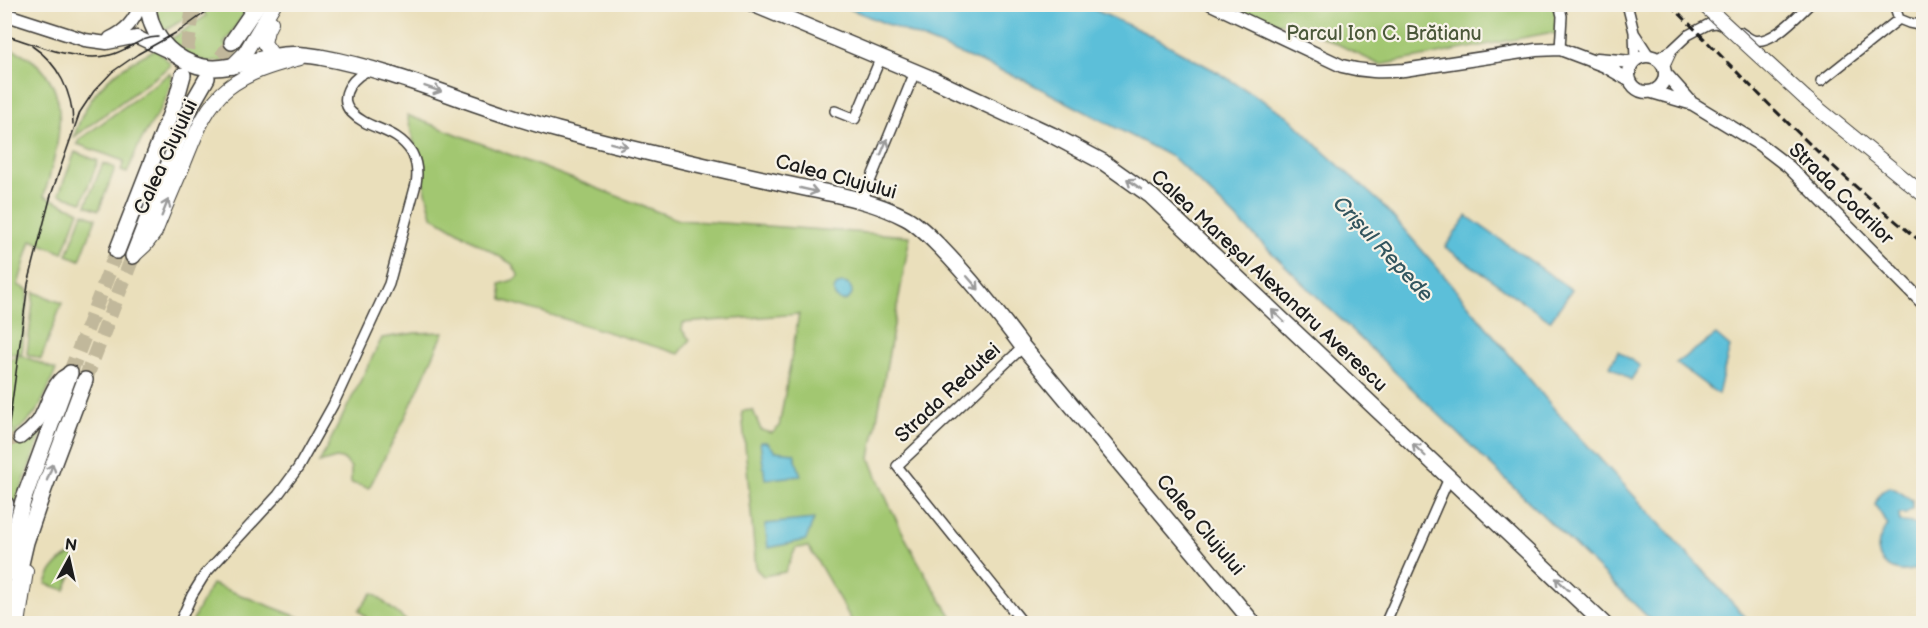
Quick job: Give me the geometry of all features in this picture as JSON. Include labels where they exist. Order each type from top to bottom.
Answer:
[{"type":"main road","points":[[148,4],[148,14],[154,30],[173,54]]},
{"type":"main road","points":[[232,42],[258,4]]},
{"type":"main road","points":[[231,67],[245,53],[274,4]]},
{"type":"main road","points":[[273,56],[264,43],[281,4]]},
{"type":"main road","name":"Calea Mareșal Alexandru Averescu","points":[[753,4],[915,72],[1082,150],[1151,196],[1604,624]]},
{"type":"main road","points":[[1703,4],[1805,99],[1923,195]]},
{"type":"main road","name":"Calea Clujului","points":[[173,54],[203,68],[231,67],[273,56],[296,54],[338,61],[377,70],[555,129],[657,155],[862,201],[907,219],[929,236],[990,303],[1023,347],[1254,624]]},
{"type":"main road","name":"Calea Clujului","points":[[133,256],[155,232],[200,125],[217,98],[237,82],[261,70],[308,55]]},
{"type":"main road","points":[[117,250],[177,97],[183,75]]},
{"type":"main road","points":[[133,256],[192,104],[207,78]]},
{"type":"main road","points":[[4,573],[70,373]]},
{"type":"main road","points":[[7,624],[19,528],[85,380]]},
{"type":"main road","points":[[19,528],[26,570],[20,620]]},
{"type":"street","points":[[85,40],[104,40],[118,34],[134,20],[141,4]]},
{"type":"street","points":[[1211,4],[1342,66],[1369,72],[1404,70],[1536,50],[1560,49],[1584,57],[1629,80]]},
{"type":"street","points":[[1559,4],[1562,16],[1560,49]]},
{"type":"street","points":[[1627,4],[1634,32],[1634,61],[1628,74],[1629,80],[1641,92],[1652,92],[1661,85],[1659,64],[1634,32]]},
{"type":"street","points":[[1659,64],[1688,35],[1709,24],[1716,23],[1735,29],[1752,40],[1764,40],[1779,32],[1810,4]]},
{"type":"street","points":[[1894,4],[1899,19],[1923,26]]},
{"type":"street","points":[[4,14],[85,40],[106,43],[137,38],[173,54]]},
{"type":"street","points":[[1821,81],[1899,19]]},
{"type":"street","points":[[1584,57],[1634,61],[1644,56],[1659,64]]},
{"type":"street","points":[[835,111],[855,119],[881,57]]},
{"type":"street","points":[[338,61],[348,72],[351,83]]},
{"type":"street","name":"Strada Codrilor","points":[[1659,64],[1693,104]]},
{"type":"street","points":[[179,624],[205,573],[278,495],[298,468],[333,405],[389,284],[416,184],[416,163],[409,149],[399,138],[357,117],[349,110],[346,101],[351,83],[361,73],[377,70]]},
{"type":"street","points":[[862,201],[915,72]]},
{"type":"street","name":"Strada Codrilor","points":[[1652,92],[1693,104],[1759,144],[1789,167],[1923,304]]},
{"type":"street","name":"Strada Redutei","points":[[1023,347],[897,466],[1024,624]]},
{"type":"street","points":[[20,438],[38,420],[58,381],[63,375],[70,373]]},
{"type":"street","points":[[1385,624],[1449,478]]},
{"type":"street","points":[[7,503],[19,528]]},
{"type":"green space","name":"Parcul Ion C. Brătianu","points":[[1555,4],[1559,18],[1557,34],[1548,33],[1380,65],[1305,28],[1232,14],[1211,5]]},
{"type":"green space","points":[[153,5],[250,5],[224,44],[237,53],[219,62],[210,62],[193,57],[168,41],[206,16],[202,8],[161,33]]},
{"type":"green space","points":[[4,47],[26,56],[42,69],[53,85],[58,102],[58,139],[44,196],[79,211],[63,253],[31,240],[18,285],[28,290],[22,353],[9,354],[8,360],[21,355],[56,370],[45,397],[36,411],[16,432],[22,443],[36,432],[42,433],[16,503],[4,502],[13,428],[4,428]]},
{"type":"green space","points":[[156,49],[170,63],[170,66],[74,137],[87,107],[104,84],[127,65]]},
{"type":"green space","points":[[170,73],[172,76],[164,101],[140,143],[127,173],[121,171],[124,161],[77,144],[79,140]]},
{"type":"green space","points":[[407,115],[679,220],[910,236],[870,458],[908,543],[956,623],[853,623],[808,547],[796,548],[785,572],[763,576],[756,569],[742,411],[753,410],[761,430],[772,433],[779,427],[799,314],[683,323],[682,330],[690,340],[679,354],[502,300],[500,284],[519,276],[512,264],[432,216]]},
{"type":"green space","points":[[75,152],[98,161],[82,202],[59,194]]},
{"type":"green space","points":[[103,163],[115,168],[99,210],[86,205]]},
{"type":"green space","points":[[83,213],[96,218],[80,260],[67,255]]},
{"type":"green space","points":[[34,292],[62,303],[41,359],[27,354]]},
{"type":"green space","points":[[444,332],[407,414],[369,488],[351,483],[351,468],[345,460],[336,458],[319,463],[382,338]]},
{"type":"green space","points":[[70,555],[74,556],[76,563],[65,590],[46,584],[55,566]]},
{"type":"green space","points":[[212,584],[314,623],[192,623]]},
{"type":"green space","points":[[372,593],[409,623],[371,623],[359,610]]},
{"type":"water","name":"Crișul Repede","points":[[840,5],[1084,5],[1146,33],[1219,73],[1288,116],[1381,203],[1556,411],[1751,623],[1654,623],[1174,158],[1024,80]]},
{"type":"water","points":[[1467,216],[1572,290],[1550,321],[1445,247]]},
{"type":"water","points":[[843,283],[849,286],[852,292],[849,298],[843,301],[837,298],[834,292],[837,286]]},
{"type":"water","points":[[1716,335],[1730,347],[1718,394],[1676,363]]},
{"type":"water","points":[[1618,351],[1640,366],[1631,380],[1610,366]]},
{"type":"water","points":[[760,442],[767,442],[775,451],[794,453],[801,476],[765,479]]},
{"type":"water","points":[[1889,487],[1912,500],[1912,509],[1906,514],[1899,514],[1900,522],[1913,524],[1923,531],[1923,563],[1908,571],[1892,569],[1885,564],[1878,551],[1881,535],[1888,525],[1875,505],[1883,490]]},
{"type":"water","points":[[814,519],[806,540],[768,548],[765,524]]},
{"type":"tunnel","points":[[183,72],[194,4]]},
{"type":"tunnel","points":[[208,76],[232,42]]},
{"type":"tunnel","points":[[70,373],[117,251]]},
{"type":"tunnel","points":[[85,380],[133,256]]},
{"type":"tunnel","points":[[4,442],[20,438]]},
{"type":"tunnel","points":[[4,486],[7,503]]},
{"type":"tram line","points":[[4,461],[28,284],[51,195],[80,112],[94,91],[112,72],[138,54],[181,30],[217,4]]},
{"type":"tram line","points":[[4,35],[84,57],[110,55],[145,39],[158,37]]},
{"type":"tram line","points":[[32,46],[49,61],[62,80],[70,101],[73,124]]},
{"type":"railway","points":[[1670,4],[1825,158],[1924,244]]}]
